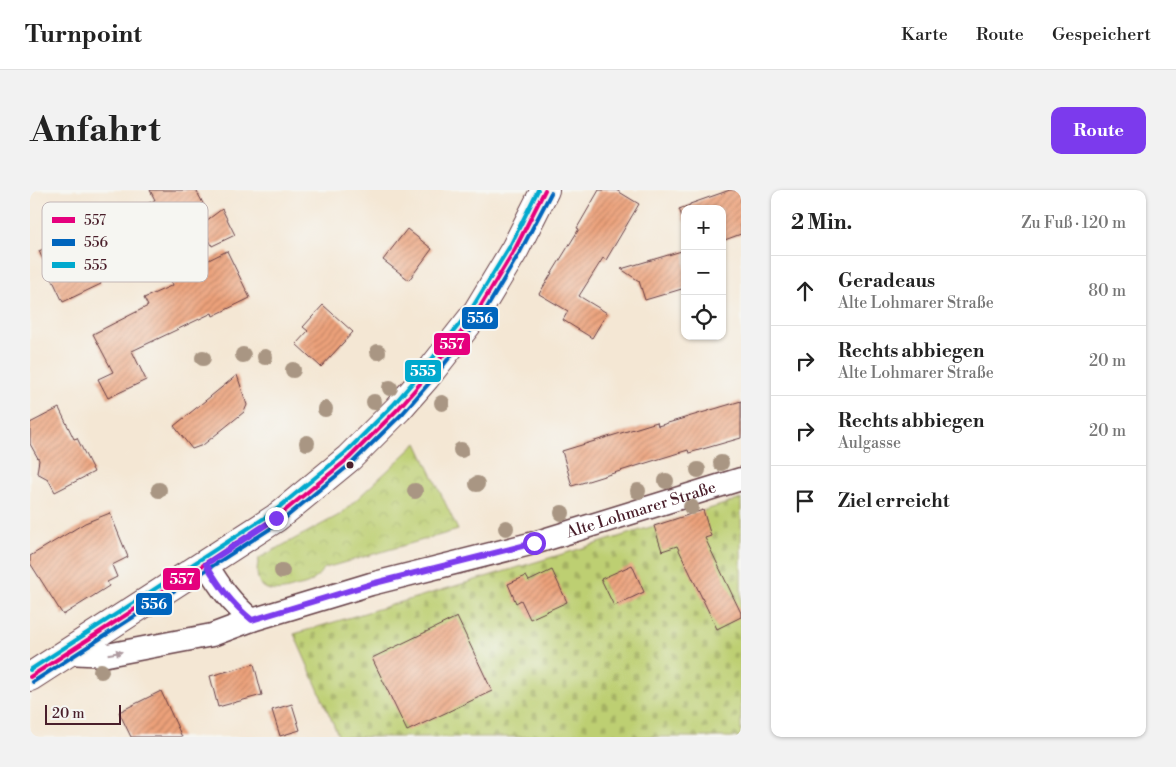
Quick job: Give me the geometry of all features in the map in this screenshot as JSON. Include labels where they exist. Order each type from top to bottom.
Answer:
[{"type":"main road","points":[[30,677],[276,518],[349,458],[398,409],[477,312],[515,249],[545,190]]},
{"type":"street","name":"Alte Lohmarer Straße","points":[[67,653],[107,655],[212,635],[252,620],[371,584],[534,543],[741,479]]},
{"type":"street","points":[[206,564],[219,586],[235,606],[252,620]]},
{"type":"green space","points":[[417,443],[458,530],[325,568],[313,581],[303,585],[277,591],[264,588],[258,577],[259,558],[341,514]]},
{"type":"green space","points":[[741,499],[741,737],[339,737],[294,634]]},
{"type":"building","points":[[150,190],[196,190],[202,202],[151,202],[155,200]]},
{"type":"building","points":[[599,190],[616,190],[639,204],[606,260],[603,258],[579,296],[607,313],[592,338],[563,320],[568,311],[539,294],[579,229],[577,228]]},
{"type":"building","points":[[730,190],[741,190],[741,234],[726,240],[726,205],[690,204]]},
{"type":"building","points":[[222,209],[235,235],[212,246],[208,237],[208,220]]},
{"type":"building","points":[[407,229],[432,249],[409,280],[383,260]]},
{"type":"building","points":[[227,251],[250,298],[213,316],[212,313],[132,351],[146,380],[108,398],[98,379],[113,372],[93,334],[148,306],[144,298],[173,285],[172,282],[208,282],[208,260]]},
{"type":"building","points":[[681,251],[681,289],[645,300],[639,281],[621,269]]},
{"type":"building","points":[[54,282],[100,282],[101,284],[63,302]]},
{"type":"building","points":[[323,305],[353,332],[321,367],[296,344],[308,331],[303,327]]},
{"type":"building","points":[[237,375],[247,405],[244,412],[203,445],[192,449],[174,426]]},
{"type":"building","points":[[741,401],[741,438],[689,453],[688,450],[572,486],[562,451],[657,422],[658,426]]},
{"type":"building","points":[[59,408],[74,439],[77,438],[94,472],[55,492],[48,479],[37,473],[39,460],[30,444],[30,423]]},
{"type":"building","points":[[703,510],[711,536],[705,538],[741,613],[741,617],[717,629],[677,546],[662,551],[654,526]]},
{"type":"building","points":[[110,513],[128,557],[112,565],[117,577],[107,582],[109,586],[63,615],[30,563],[30,556],[85,523]]},
{"type":"building","points":[[632,565],[644,592],[614,606],[601,579]]},
{"type":"building","points":[[552,570],[567,602],[530,619],[521,600],[516,603],[508,584],[526,576],[529,581]]},
{"type":"building","points":[[457,617],[492,691],[407,731],[372,658]]},
{"type":"building","points":[[254,664],[262,695],[218,707],[210,676]]},
{"type":"building","points":[[161,691],[182,737],[131,737],[119,712]]},
{"type":"building","points":[[292,704],[300,730],[280,736],[272,710]]},
{"type":"transit line","name":"555","points":[[30,670],[272,513],[345,453],[393,405],[421,373],[472,308],[510,246],[538,190]]},
{"type":"transit line","name":"557","points":[[30,677],[276,518],[349,458],[398,409],[426,377],[477,312],[515,249],[545,190]]},
{"type":"transit line","name":"556","points":[[33,682],[279,523],[353,462],[403,413],[431,381],[482,316],[520,252],[551,193]]},
{"type":"route","points":[[276,518],[206,564],[219,586],[235,606],[252,620],[371,584],[534,543]]}]
